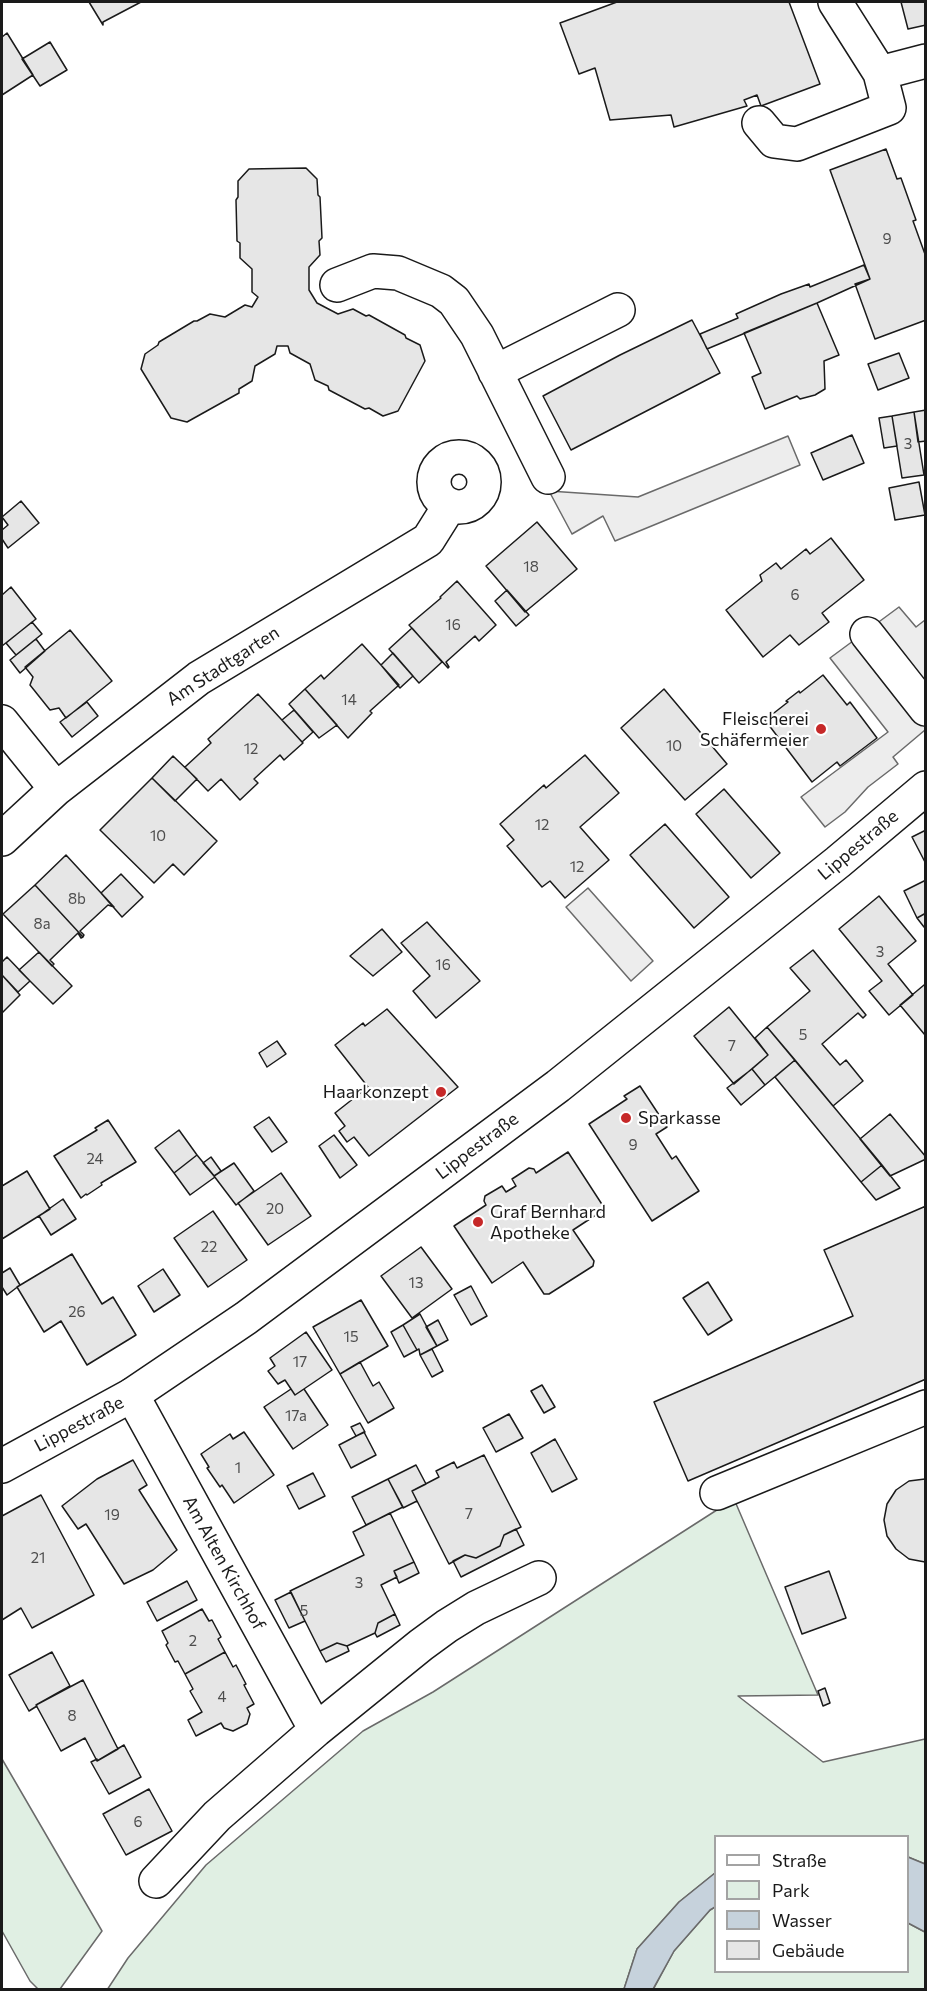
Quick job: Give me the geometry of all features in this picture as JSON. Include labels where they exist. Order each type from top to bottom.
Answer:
[{"type":"street","points":[[759,123],[774,141],[797,144],[889,108],[880,73],[835,2]]},
{"type":"street","points":[[880,73],[926,61]]},
{"type":"street","points":[[337,285],[373,271],[398,273],[441,291],[463,313],[548,477]]},
{"type":"street","points":[[495,372],[618,310]]},
{"type":"street","name":"Am Stadtgarten","points":[[2,839],[56,789],[199,678],[428,540],[450,505]]},
{"type":"street","points":[[867,634],[920,691]]},
{"type":"street","points":[[2,722],[56,789]]},
{"type":"street","name":"Lippestraße","points":[[2,1466],[132,1395],[246,1318],[558,1086],[838,862],[926,788]]},
{"type":"street","name":"Am Alten Kirchhof","points":[[132,1395],[316,1730]]},
{"type":"street","points":[[717,1493],[926,1407]]},
{"type":"street","points":[[156,1881],[217,1816],[316,1730],[447,1626],[476,1608],[539,1578]]},
{"type":"green space","points":[[734,1499],[818,1695],[738,1696],[823,1762],[925,1739],[925,1864],[909,1857],[909,1835],[714,1835],[714,1874],[679,1902],[637,1949],[624,1989],[107,1990],[128,1958],[206,1865],[363,1731],[433,1692]]},
{"type":"green space","points":[[2,1759],[102,1931],[60,1989],[38,1989],[30,1981],[2,1931]]},
{"type":"green space","points":[[714,1908],[714,1973],[909,1973],[909,1924],[925,1932],[925,1989],[653,1990],[674,1951]]},
{"type":"shaded area","points":[[788,436],[800,465],[615,541],[603,516],[572,534],[549,491],[638,497]]},
{"type":"shaded area","points":[[899,607],[916,627],[925,620],[925,730],[893,757],[898,764],[868,787],[845,812],[825,827],[801,797],[888,732],[830,658]]},
{"type":"shaded area","points":[[588,888],[653,961],[631,981],[566,907]]},
{"type":"water","points":[[909,1857],[925,1864],[925,1932],[909,1924]]},
{"type":"water","points":[[714,1874],[714,1908],[674,1951],[653,1989],[624,1989],[637,1949],[679,1902]]},
{"type":"building","points":[[89,2],[141,2],[103,22],[103,25]]},
{"type":"building","points":[[617,2],[789,2],[820,84],[761,106],[757,95],[744,100],[747,106],[674,127],[671,115],[610,120],[595,68],[579,74],[560,23]]},
{"type":"building","points":[[901,2],[926,2],[926,25],[908,29]]},
{"type":"building","points":[[7,33],[33,75],[2,95],[2,37]]},
{"type":"building","points":[[50,42],[67,70],[40,86],[22,59]]},
{"type":"building","points":[[886,149],[897,179],[901,178],[926,257],[926,320],[875,339],[855,284],[870,279],[830,170]]},
{"type":"building","points":[[306,168],[317,179],[320,197],[322,238],[319,241],[320,255],[309,267],[309,290],[317,303],[338,314],[353,309],[366,316],[369,315],[420,345],[425,361],[398,411],[383,416],[329,390],[328,386],[315,380],[310,364],[290,353],[288,346],[277,346],[275,354],[255,366],[252,381],[239,389],[239,393],[187,422],[171,418],[141,369],[145,354],[159,342],[194,321],[210,314],[225,317],[245,305],[252,307],[258,297],[252,292],[252,269],[240,258],[240,243],[237,241],[238,181],[249,169]]},
{"type":"building","points":[[864,265],[870,279],[707,349],[700,334],[738,318],[736,314],[781,294],[809,284],[810,287]]},
{"type":"building","points":[[817,303],[839,355],[824,361],[825,389],[815,395],[800,399],[797,396],[765,409],[752,377],[761,373],[744,333]]},
{"type":"building","points":[[692,320],[720,373],[571,450],[543,396]]},
{"type":"building","points":[[899,353],[909,378],[878,390],[868,364]]},
{"type":"building","points":[[926,410],[926,441],[918,442],[914,412]]},
{"type":"building","points":[[914,412],[924,475],[902,478],[892,416]]},
{"type":"building","points":[[892,416],[897,446],[884,448],[879,418]]},
{"type":"building","points":[[852,435],[864,463],[823,480],[811,453]]},
{"type":"building","points":[[919,482],[925,515],[895,520],[889,488]]},
{"type":"building","points":[[21,501],[39,523],[8,548],[2,539],[2,530],[8,525],[2,517]]},
{"type":"building","points":[[537,522],[577,569],[525,612],[486,566]]},
{"type":"building","points":[[831,538],[864,580],[822,613],[829,622],[799,645],[790,635],[763,657],[726,610],[762,581],[760,575],[776,563],[781,569],[806,549],[810,554]]},
{"type":"building","points":[[457,581],[496,625],[479,641],[475,636],[446,662],[448,668],[409,625]]},
{"type":"building","points":[[11,587],[36,619],[2,646],[2,595]]},
{"type":"building","points":[[507,590],[529,615],[516,626],[495,601]]},
{"type":"building","points":[[32,622],[42,634],[16,655],[6,643]]},
{"type":"building","points":[[412,628],[442,662],[419,683],[389,649]]},
{"type":"building","points":[[70,630],[112,681],[66,718],[59,708],[50,710],[30,685],[33,677],[25,667]]},
{"type":"building","points":[[36,639],[45,651],[20,673],[10,660]]},
{"type":"building","points":[[362,644],[399,685],[370,711],[372,713],[348,738],[305,689],[321,675],[324,679]]},
{"type":"building","points":[[393,653],[413,676],[400,688],[381,665]]},
{"type":"building","name":"Fleischerei Schäfermeier","points":[[823,675],[847,705],[850,702],[877,738],[840,766],[837,762],[812,782],[765,720],[788,702],[786,701]]},
{"type":"building","points":[[305,689],[337,725],[319,738],[289,704]]},
{"type":"building","points":[[664,689],[727,764],[685,800],[621,728]]},
{"type":"building","points":[[258,694],[303,743],[284,760],[280,755],[254,779],[258,783],[240,800],[221,779],[208,791],[185,767],[211,743],[208,739]]},
{"type":"building","points":[[87,702],[98,716],[72,737],[60,722]]},
{"type":"building","points":[[294,710],[313,732],[302,742],[282,720]]},
{"type":"building","points":[[585,755],[619,793],[580,827],[609,860],[565,898],[550,881],[542,887],[507,846],[514,840],[500,824],[544,785],[546,788]]},
{"type":"building","points":[[173,756],[197,779],[175,801],[152,778]]},
{"type":"building","points":[[152,778],[217,841],[184,875],[173,864],[154,883],[100,830]]},
{"type":"building","points":[[724,789],[780,853],[751,878],[696,814]]},
{"type":"building","points":[[665,824],[729,897],[694,928],[630,855]]},
{"type":"building","points":[[926,830],[926,864],[912,837]]},
{"type":"building","points":[[66,855],[114,907],[108,905],[80,931],[83,937],[35,885]]},
{"type":"building","points":[[121,874],[143,897],[122,917],[101,893]]},
{"type":"building","points":[[926,880],[926,913],[917,918],[904,891]]},
{"type":"building","points":[[35,885],[83,937],[81,938],[78,933],[50,960],[54,964],[52,966],[3,914]]},
{"type":"building","points":[[879,896],[916,941],[888,964],[913,995],[889,1015],[869,991],[882,981],[839,929]]},
{"type":"building","points":[[926,913],[926,926],[924,927],[917,918]]},
{"type":"building","points":[[427,922],[480,981],[436,1018],[413,991],[430,976],[401,943]]},
{"type":"building","points":[[382,929],[402,952],[373,976],[350,956]]},
{"type":"building","points":[[813,950],[866,1015],[863,1018],[858,1013],[822,1044],[840,1065],[846,1060],[863,1081],[833,1106],[767,1027],[810,991],[790,968]]},
{"type":"building","points":[[39,952],[72,986],[53,1004],[19,970]]},
{"type":"building","points":[[7,957],[30,981],[18,992],[2,975],[2,962]]},
{"type":"building","points":[[2,975],[20,995],[2,1013]]},
{"type":"building","points":[[924,985],[926,987],[925,1035],[900,1005]]},
{"type":"building","points":[[729,1007],[768,1055],[734,1084],[694,1036]]},
{"type":"building","points":[[387,1009],[458,1087],[369,1156],[354,1137],[347,1142],[339,1131],[345,1126],[335,1113],[368,1087],[335,1045],[363,1023],[365,1026]]},
{"type":"building","points":[[767,1027],[795,1060],[765,1085],[752,1069],[768,1055],[755,1038]]},
{"type":"building","points":[[277,1041],[286,1054],[267,1067],[259,1053]]},
{"type":"building","points":[[795,1060],[882,1165],[861,1182],[775,1077]]},
{"type":"building","points":[[752,1069],[765,1085],[741,1105],[727,1088]]},
{"type":"building","points":[[640,1086],[667,1127],[656,1134],[672,1159],[676,1156],[699,1191],[652,1221],[589,1124],[627,1099],[624,1096]]},
{"type":"building","points":[[890,1114],[926,1159],[890,1176],[860,1139]]},
{"type":"building","points":[[269,1117],[287,1142],[272,1152],[254,1127]]},
{"type":"building","points":[[108,1120],[136,1162],[81,1198],[54,1156],[97,1130],[95,1128]]},
{"type":"building","points":[[179,1130],[197,1155],[174,1173],[155,1148]]},
{"type":"building","points":[[334,1135],[357,1165],[340,1178],[319,1146]]},
{"type":"building","points":[[568,1152],[605,1209],[573,1230],[594,1261],[593,1266],[549,1294],[544,1294],[523,1262],[492,1283],[454,1226],[486,1205],[485,1196],[502,1186],[506,1192],[516,1186],[512,1179],[529,1168],[534,1169],[536,1173]]},
{"type":"building","points":[[197,1155],[215,1177],[190,1195],[174,1173]]},
{"type":"building","points":[[211,1157],[221,1171],[214,1176],[203,1163]]},
{"type":"building","points":[[234,1163],[254,1191],[236,1205],[214,1176]]},
{"type":"building","points":[[882,1165],[900,1188],[876,1200],[861,1182]]},
{"type":"building","points":[[27,1171],[50,1209],[2,1239],[2,1186]]},
{"type":"building","points":[[281,1173],[311,1216],[268,1245],[238,1203]]},
{"type":"building","points":[[63,1199],[76,1219],[51,1235],[39,1216]]},
{"type":"building","points":[[926,1206],[926,1379],[688,1481],[654,1402],[853,1316],[824,1250]]},
{"type":"building","points":[[213,1211],[247,1260],[208,1287],[174,1238]]},
{"type":"building","points":[[421,1247],[452,1289],[412,1318],[381,1276]]},
{"type":"building","points":[[72,1254],[102,1304],[113,1297],[136,1335],[87,1365],[61,1321],[44,1332],[17,1287]]},
{"type":"building","points":[[10,1268],[20,1285],[7,1295],[2,1287],[2,1273]]},
{"type":"building","points":[[163,1269],[180,1295],[154,1312],[138,1286]]},
{"type":"building","points":[[708,1282],[732,1320],[708,1335],[683,1298]]},
{"type":"building","points":[[471,1286],[487,1316],[471,1325],[454,1295]]},
{"type":"building","points":[[361,1300],[388,1346],[340,1374],[313,1327]]},
{"type":"building","points":[[420,1314],[437,1346],[420,1355],[419,1349],[417,1350],[403,1325]]},
{"type":"building","points":[[438,1320],[448,1340],[437,1346],[426,1327]]},
{"type":"building","points":[[403,1325],[417,1350],[404,1357],[391,1332]]},
{"type":"building","points":[[306,1332],[332,1370],[295,1395],[285,1380],[278,1384],[268,1371],[275,1366],[270,1358]]},
{"type":"building","points":[[432,1349],[443,1371],[432,1377],[420,1355]]},
{"type":"building","points":[[360,1362],[373,1386],[379,1382],[394,1408],[368,1423],[340,1374]]},
{"type":"building","points":[[542,1385],[555,1407],[544,1413],[531,1391]]},
{"type":"building","points":[[291,1389],[295,1395],[304,1389],[328,1425],[293,1449],[264,1407]]},
{"type":"building","points":[[509,1414],[523,1438],[496,1452],[483,1428]]},
{"type":"building","points":[[360,1423],[365,1432],[356,1436],[351,1427]]},
{"type":"building","points":[[244,1432],[274,1475],[234,1503],[207,1468],[209,1467],[201,1454],[230,1434],[233,1439]]},
{"type":"building","points":[[364,1432],[376,1455],[351,1468],[339,1445]]},
{"type":"building","points":[[555,1439],[577,1479],[552,1492],[531,1453]]},
{"type":"building","points":[[484,1455],[521,1527],[504,1535],[500,1546],[476,1558],[465,1555],[449,1564],[412,1491],[439,1477],[436,1471],[454,1462],[457,1468]]},
{"type":"building","points":[[133,1460],[147,1485],[139,1490],[177,1550],[153,1570],[124,1584],[86,1524],[78,1529],[62,1506],[97,1479]]},
{"type":"building","points":[[416,1465],[426,1484],[412,1491],[417,1501],[403,1508],[388,1479]]},
{"type":"building","points":[[313,1473],[325,1496],[299,1509],[287,1486]]},
{"type":"building","points":[[388,1479],[403,1507],[366,1525],[352,1497]]},
{"type":"building","points":[[926,1479],[925,1562],[909,1559],[896,1549],[887,1536],[884,1520],[887,1504],[896,1490],[909,1481]]},
{"type":"building","points":[[41,1495],[94,1595],[32,1628],[21,1608],[2,1620],[2,1516]]},
{"type":"building","points":[[390,1513],[414,1562],[394,1571],[397,1577],[381,1585],[395,1614],[378,1623],[375,1633],[347,1646],[337,1643],[320,1651],[290,1591],[364,1555],[353,1532]]},
{"type":"building","points":[[516,1529],[524,1545],[461,1577],[453,1561],[465,1555],[476,1558],[500,1546],[504,1535]]},
{"type":"building","points":[[414,1562],[419,1573],[399,1583],[394,1571]]},
{"type":"building","points":[[829,1571],[846,1618],[802,1634],[785,1587]]},
{"type":"building","points":[[187,1581],[197,1600],[157,1621],[147,1602]]},
{"type":"building","points":[[291,1592],[305,1621],[289,1628],[275,1600]]},
{"type":"building","points":[[202,1609],[209,1621],[212,1620],[221,1637],[218,1639],[225,1652],[185,1674],[178,1661],[175,1662],[162,1631]]},
{"type":"building","points":[[395,1614],[400,1625],[377,1637],[375,1633],[378,1623]]},
{"type":"building","points":[[337,1643],[347,1646],[349,1651],[326,1662],[320,1651]]},
{"type":"building","points":[[52,1652],[70,1686],[29,1711],[9,1675]]},
{"type":"building","points":[[225,1652],[233,1667],[236,1665],[254,1704],[247,1708],[250,1714],[247,1724],[233,1731],[224,1728],[221,1723],[196,1736],[188,1720],[202,1712],[190,1691],[193,1689],[185,1674]]},
{"type":"building","points":[[83,1680],[118,1749],[97,1761],[85,1738],[61,1751],[36,1705]]},
{"type":"building","points":[[825,1688],[830,1703],[823,1706],[818,1691]]},
{"type":"building","points":[[124,1745],[141,1777],[109,1794],[91,1762],[97,1759],[97,1761]]},
{"type":"building","points":[[149,1789],[172,1831],[126,1855],[103,1814]]},
{"type":"place","name":"Fleischerei Schäfermeier","points":[[821,729]]},
{"type":"place","name":"Haarkonzept","points":[[441,1092]]},
{"type":"place","name":"Sparkasse","points":[[626,1118]]},
{"type":"place","name":"Graf Bernhard Apotheke","points":[[478,1222]]}]
